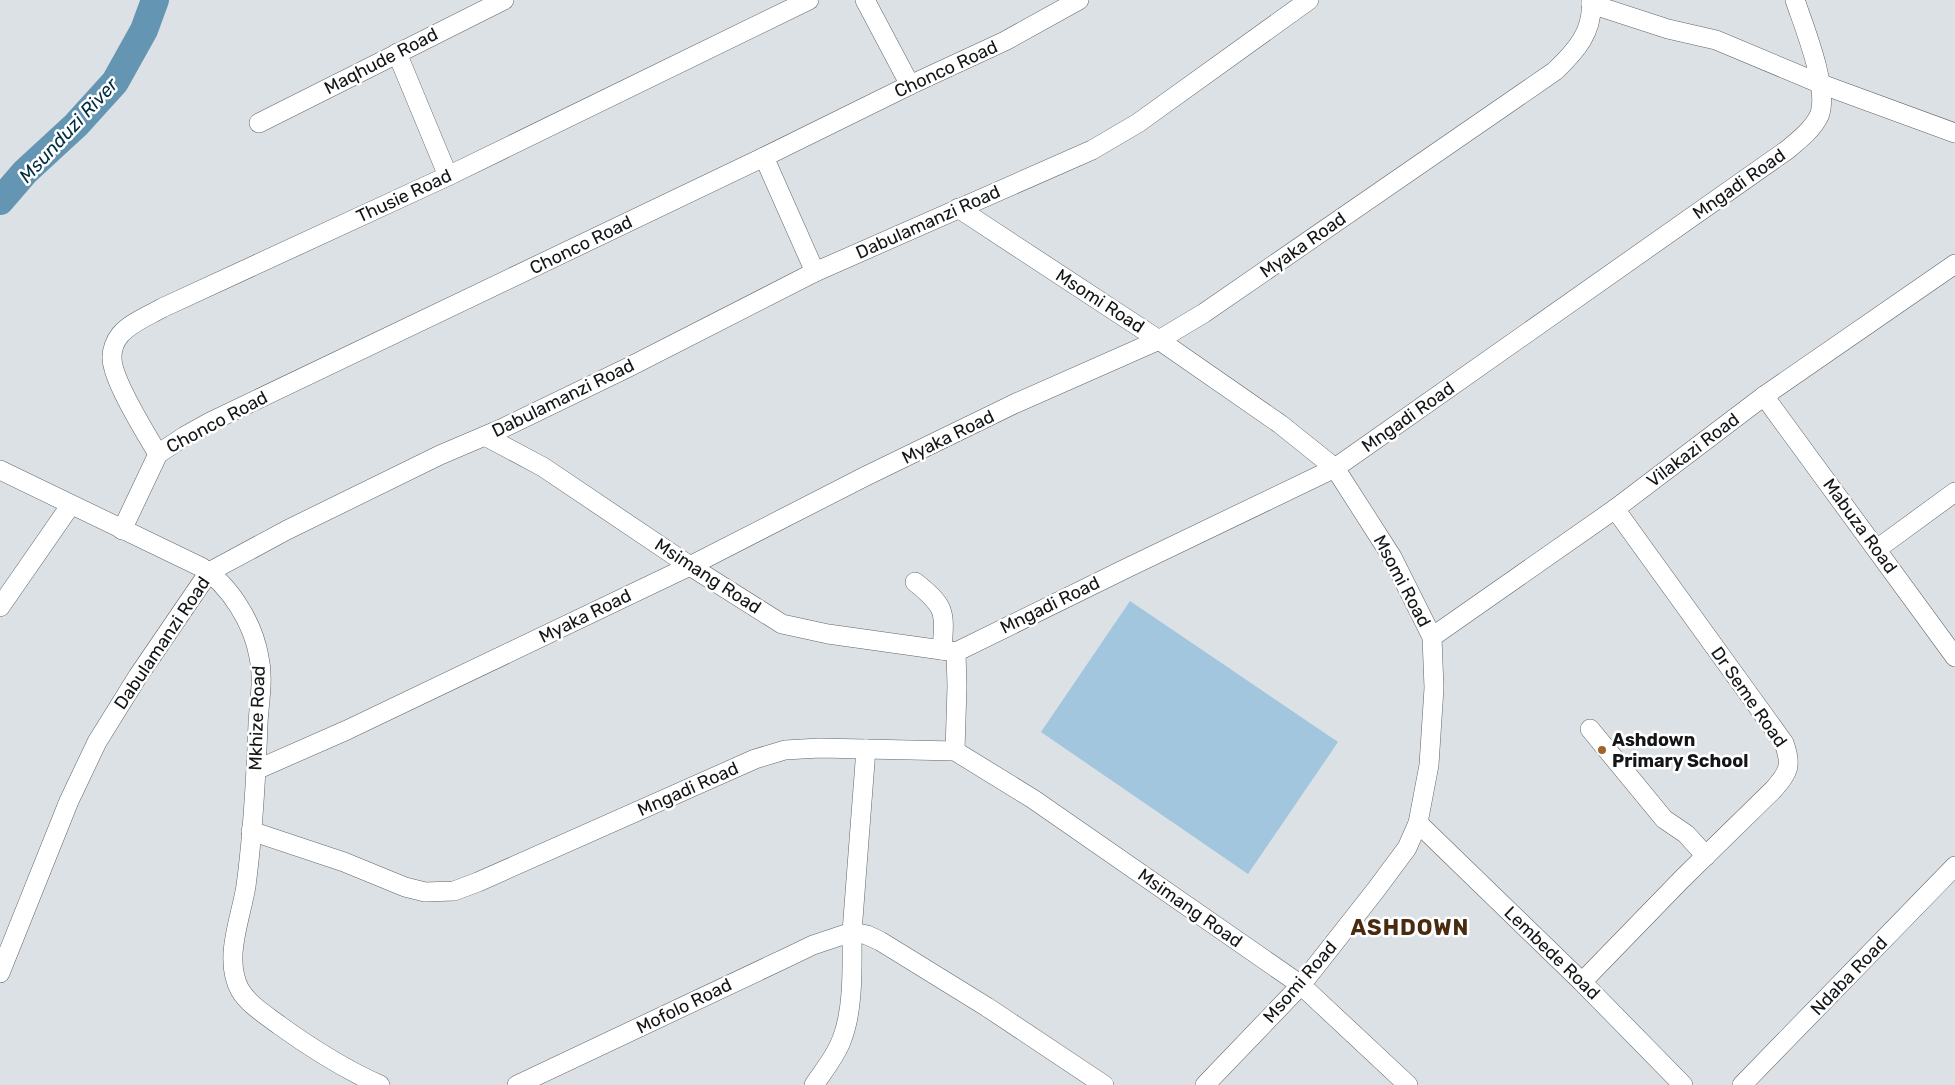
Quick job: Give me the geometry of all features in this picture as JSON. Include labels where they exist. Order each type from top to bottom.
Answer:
[{"type":"street","name":"Maqhude Road","points":[[259,123],[504,0]]},
{"type":"street","name":"Thusie Road","points":[[158,454],[133,410],[115,371],[112,358],[114,346],[119,336],[131,325],[162,308],[448,176],[779,6],[809,0]]},
{"type":"street","points":[[865,0],[910,85]]},
{"type":"street","name":"Chonco Road","points":[[122,530],[158,454],[210,422],[1005,41],[1079,0]]},
{"type":"street","name":"Dabulamanzi Road","points":[[0,973],[69,801],[97,742],[138,676],[209,572],[287,530],[440,455],[485,436],[629,367],[816,272],[1092,150],[1138,123],[1309,0]]},
{"type":"street","name":"Mngadi Road","points":[[949,651],[1335,468],[1787,150],[1804,136],[1819,115],[1822,102],[1821,84],[1795,0]]},
{"type":"street","points":[[1591,2],[1668,28],[1716,40],[1821,84],[1955,133]]},
{"type":"street","name":"Myaka Road","points":[[256,770],[347,730],[690,566],[857,481],[1005,409],[1159,340],[1220,302],[1555,71],[1574,53],[1583,40],[1589,27],[1591,2]]},
{"type":"street","points":[[397,53],[448,176]]},
{"type":"street","points":[[764,157],[816,272]]},
{"type":"street","name":"Msomi Road","points":[[958,208],[1159,340],[1280,424],[1335,468],[1392,557],[1432,637],[1434,688],[1429,765],[1418,823],[1402,855],[1301,985],[1205,1085]]},
{"type":"street","name":"Vilakazi Road","points":[[1432,637],[1615,509],[1764,396],[1955,264]]},
{"type":"street","name":"Mabuza Road","points":[[1764,396],[1955,657]]},
{"type":"street","name":"Msimang Road","points":[[485,436],[544,468],[690,566],[782,624],[828,634],[949,651]]},
{"type":"street","name":"Mkhize Road","points":[[0,470],[70,506],[186,559],[209,572],[227,592],[246,619],[259,656],[262,677],[246,887],[234,946],[233,963],[240,990],[260,1011],[306,1044],[362,1077],[380,1085]]},
{"type":"street","points":[[1877,549],[1955,492]]},
{"type":"street","points":[[0,607],[70,506]]},
{"type":"street","name":"Dr Seme Road","points":[[1582,982],[1783,779],[1790,758],[1784,743],[1615,509]]},
{"type":"street","points":[[915,582],[936,600],[941,608],[958,686],[956,752]]},
{"type":"street","points":[[1590,729],[1664,819],[1686,834],[1706,856]]},
{"type":"street","name":"Mngadi Road","points":[[251,831],[344,862],[405,887],[425,892],[454,891],[755,759],[785,750],[820,748],[956,752]]},
{"type":"street","points":[[814,1085],[837,1051],[847,1025],[866,750]]},
{"type":"street","name":"Msimang Road","points":[[956,752],[1033,799],[1301,985],[1408,1085]]},
{"type":"street","name":"Lembede Road","points":[[1418,823],[1582,982],[1683,1085]]},
{"type":"street","name":"Ndaba Road","points":[[1742,1085],[1955,866]]},
{"type":"street","points":[[852,932],[867,935],[880,941],[987,1007],[1104,1085]]},
{"type":"street","name":"Mofolo Road","points":[[517,1085],[813,945],[852,932]]},
{"type":"shaded area","points":[[1130,601],[1338,742],[1248,874],[1041,732]]},
{"type":"waterway","name":"Msunduzi River","points":[[0,201],[25,172],[76,125],[115,82],[144,30],[155,0]]},
{"type":"place","name":"Ashdown Primary School","points":[[1602,750]]},
{"type":"district","name":"ASHDOWN","points":[[1410,927]]}]
